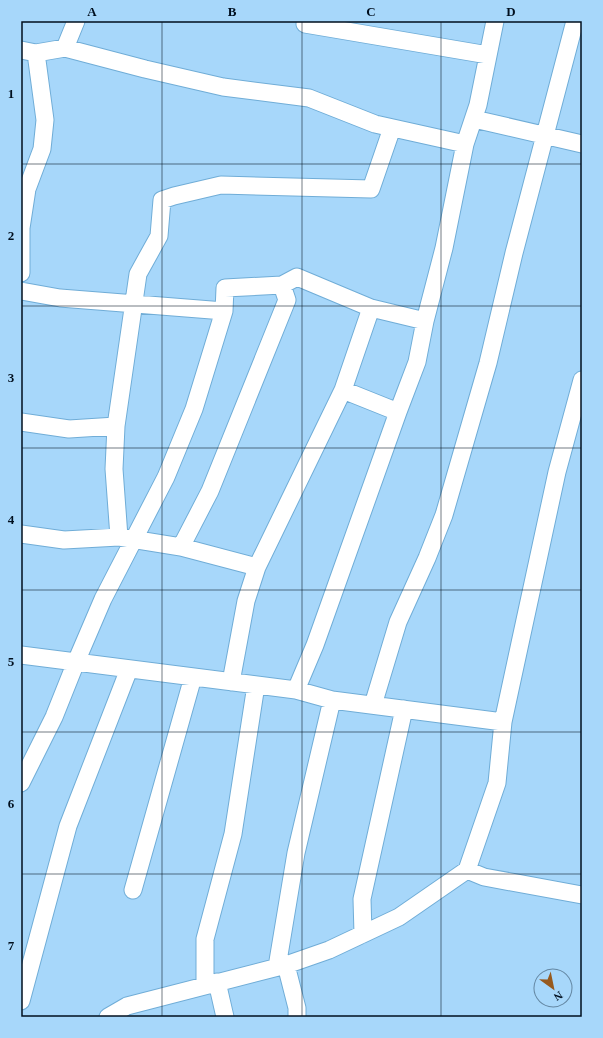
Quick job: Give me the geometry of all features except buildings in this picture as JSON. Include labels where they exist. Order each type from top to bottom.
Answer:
[{"type":"street","points":[[65,48],[76,21]]},
{"type":"street","points":[[306,21],[305,24],[488,55]]},
{"type":"street","points":[[296,690],[346,562],[417,362],[425,321],[444,248],[466,144],[474,119],[495,21]]},
{"type":"street","points":[[373,704],[398,622],[427,558],[444,515],[488,362],[575,21]]},
{"type":"street","points":[[21,273],[21,228],[27,189],[42,149],[45,120],[29,51],[65,48],[145,69],[224,87],[309,98],[375,124],[466,144]]},
{"type":"street","points":[[474,119],[582,144]]},
{"type":"street","points":[[127,539],[114,469],[116,426],[138,274],[159,236],[162,200],[221,185],[371,189],[392,128]]},
{"type":"street","points":[[21,783],[54,718],[127,539],[166,477],[194,409],[224,311],[225,288],[282,285],[297,277],[371,308],[425,321]]},
{"type":"street","points":[[181,547],[210,491],[287,300],[282,285]]},
{"type":"street","points":[[21,291],[60,298],[224,311]]},
{"type":"street","points":[[231,682],[246,601],[257,567],[343,390],[371,308]]},
{"type":"street","points":[[108,1017],[127,1006],[282,966],[329,950],[399,917],[467,870],[497,783],[503,722],[557,472],[582,380]]},
{"type":"street","points":[[343,390],[398,412]]},
{"type":"street","points":[[21,422],[69,429],[116,426]]},
{"type":"street","points":[[21,534],[64,540],[127,539],[181,547],[257,567]]},
{"type":"street","points":[[21,655],[296,690],[332,700],[373,704],[503,722]]},
{"type":"street","points":[[21,1001],[68,826],[129,669]]},
{"type":"street","points":[[133,890],[193,677]]},
{"type":"street","points":[[225,1017],[211,984],[205,939],[233,834],[256,685]]},
{"type":"street","points":[[297,1017],[297,1008],[282,966],[296,853],[332,700]]},
{"type":"street","points":[[363,934],[362,899],[404,709]]},
{"type":"street","points":[[467,870],[484,877],[582,895]]}]
